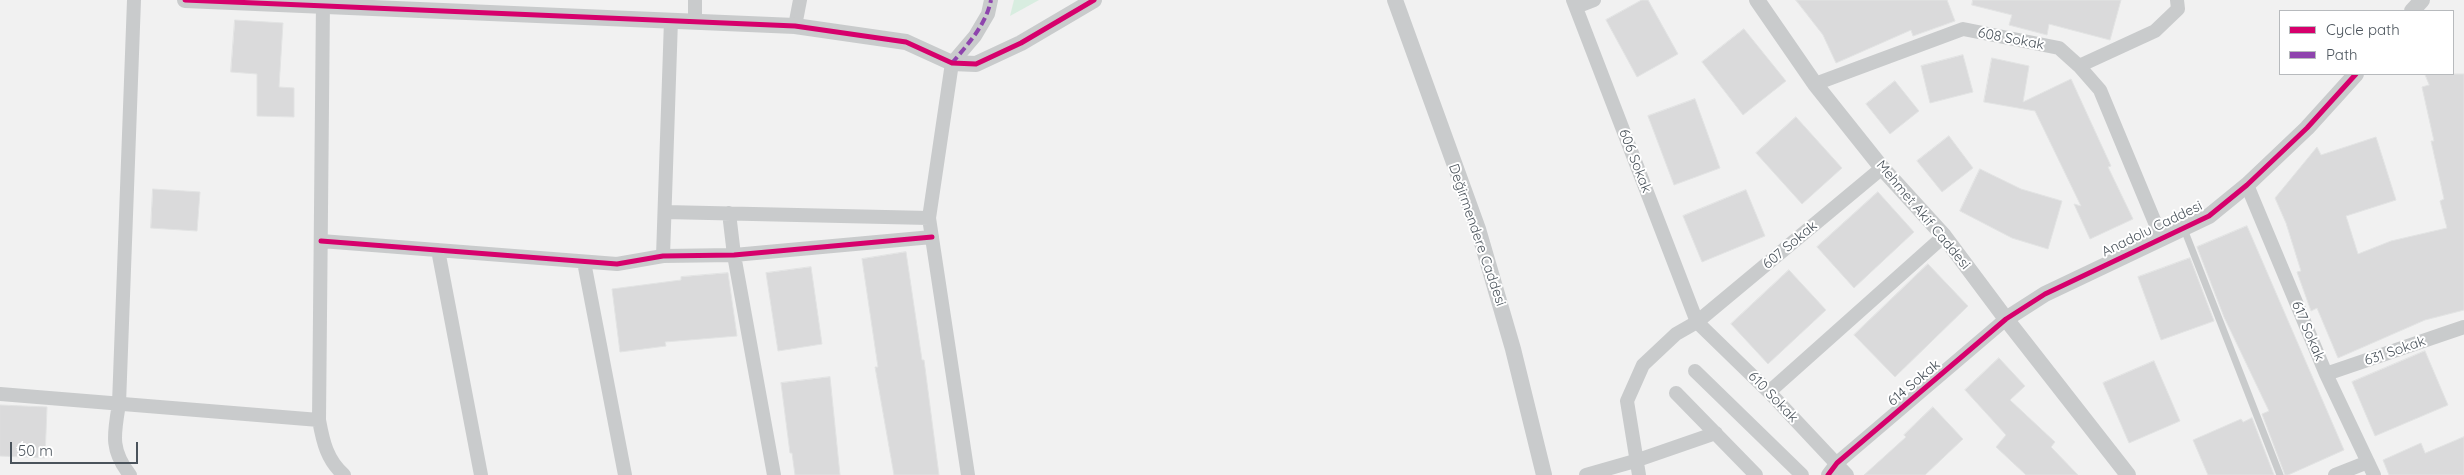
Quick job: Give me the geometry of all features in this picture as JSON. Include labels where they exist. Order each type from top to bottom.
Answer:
[{"type":"street","points":[[130,475],[116,451],[114,435],[119,404],[134,0]]},
{"type":"street","points":[[185,0],[323,3],[795,26],[906,42],[952,63],[976,64],[1020,43],[1094,0]]},
{"type":"street","points":[[695,0],[695,21]]},
{"type":"street","points":[[795,26],[800,0]]},
{"type":"street","points":[[968,475],[929,218],[952,63],[975,36],[988,14],[991,0]]},
{"type":"street","name":"Değirmendere Caddesi","points":[[1395,0],[1478,229],[1513,350],[1544,475]]},
{"type":"street","points":[[1575,3],[1594,0]]},
{"type":"street","name":"Mehmet Akif Caddesi","points":[[1757,0],[1815,84],[1882,168],[1944,236],[2006,319],[2128,475]]},
{"type":"street","points":[[2079,66],[2155,31],[2178,9],[2177,0]]},
{"type":"street","points":[[2413,10],[2422,0]]},
{"type":"street","points":[[323,3],[319,420],[323,443],[334,466],[344,475]]},
{"type":"street","name":"606 Sokak","points":[[1575,3],[1697,322]]},
{"type":"street","points":[[664,256],[670,20]]},
{"type":"street","name":"608 Sokak","points":[[1815,84],[1963,29],[2058,48],[2079,66],[2100,90],[2161,237]]},
{"type":"street","name":"Anadolu Caddesi","points":[[2006,319],[2044,294],[2161,237],[2184,229],[2209,216],[2247,185],[2307,128],[2355,75]]},
{"type":"street","name":"607 Sokak","points":[[1637,468],[1627,401],[1643,364],[1676,334],[1697,322],[1882,168]]},
{"type":"street","name":"617 Sokak","points":[[2247,185],[2326,374],[2374,475]]},
{"type":"street","points":[[665,212],[929,218]]},
{"type":"street","points":[[729,214],[734,255],[774,475]]},
{"type":"street","points":[[1769,392],[1944,236]]},
{"type":"street","points":[[321,241],[617,264],[664,256],[734,255],[932,237]]},
{"type":"street","points":[[438,250],[481,475]]},
{"type":"street","points":[[584,262],[625,475]]},
{"type":"street","name":"614 Sokak","points":[[1828,475],[1837,463],[2006,319]]},
{"type":"street","name":"610 Sokak","points":[[1697,322],[1769,392],[1847,475]]},
{"type":"street","name":"631 Sokak","points":[[2326,374],[2464,327]]},
{"type":"street","points":[[1695,371],[1802,475]]},
{"type":"street","points":[[1676,393],[1756,475]]},
{"type":"street","points":[[0,394],[319,420]]},
{"type":"street","points":[[1586,475],[1637,468],[1716,433]]},
{"type":"street","points":[[2335,475],[2368,462]]},
{"type":"lane","points":[[2184,229],[2280,475]]},
{"type":"green space","points":[[1014,0],[1039,0],[1010,16]]},
{"type":"building","points":[[1642,0],[1648,0],[1678,54],[1637,77],[1606,20]]},
{"type":"building","points":[[1796,0],[1947,0],[1955,21],[1913,36],[1911,30],[1836,63],[1823,35]]},
{"type":"building","points":[[1973,0],[2121,0],[2110,40],[2049,24],[2047,35],[2009,25],[2012,15],[1972,5]]},
{"type":"building","points":[[235,20],[283,23],[279,87],[294,88],[294,117],[257,116],[257,74],[231,72]]},
{"type":"building","points":[[1744,29],[1786,81],[1743,115],[1702,62]]},
{"type":"building","points":[[1963,55],[1973,92],[1930,103],[1921,66]]},
{"type":"building","points":[[1992,58],[2029,66],[2023,102],[2071,79],[2111,166],[2108,167],[2133,219],[2090,239],[2074,204],[2081,206],[2035,111],[1984,102]]},
{"type":"building","points":[[2464,74],[2464,310],[2425,320],[2338,358],[2317,308],[2311,311],[2297,272],[2301,271],[2286,223],[2275,198],[2317,147],[2321,155],[2376,137],[2396,200],[2346,216],[2358,254],[2391,241],[2447,228],[2440,201],[2444,199],[2431,141],[2434,141],[2422,87],[2429,85],[2425,75]]},
{"type":"building","points":[[1895,81],[1919,111],[1890,134],[1866,104]]},
{"type":"building","points":[[1695,99],[1720,168],[1674,185],[1648,116]]},
{"type":"building","points":[[1796,117],[1842,168],[1802,204],[1756,153]]},
{"type":"building","points":[[1949,136],[1973,168],[1942,192],[1917,161]]},
{"type":"building","points":[[1980,169],[2021,189],[2062,201],[2048,249],[2012,238],[1960,211]]},
{"type":"building","points":[[153,189],[200,192],[197,231],[151,228]]},
{"type":"building","points":[[1746,190],[1765,236],[1702,262],[1683,216]]},
{"type":"building","points":[[1878,192],[1914,232],[1854,288],[1817,247]]},
{"type":"building","points":[[2247,226],[2344,450],[2288,475],[2285,475],[2262,414],[2269,411],[2224,317],[2197,247]]},
{"type":"building","points":[[906,252],[922,360],[924,360],[939,475],[894,475],[875,367],[878,367],[862,259]]},
{"type":"building","points":[[2190,258],[2214,321],[2161,340],[2138,277]]},
{"type":"building","points":[[1928,264],[1968,306],[1895,377],[1854,335]]},
{"type":"building","points":[[811,267],[822,344],[778,351],[766,273]]},
{"type":"building","points":[[1789,270],[1826,310],[1768,364],[1731,324]]},
{"type":"building","points":[[728,273],[737,336],[665,342],[666,346],[620,352],[612,289],[681,280],[681,277]]},
{"type":"building","points":[[2425,351],[2448,405],[2375,436],[2352,382]]},
{"type":"building","points":[[1999,358],[2025,386],[2010,400],[2055,442],[2051,447],[2078,475],[2026,475],[1996,447],[2006,435],[1965,390]]},
{"type":"building","points":[[2154,361],[2180,421],[2129,443],[2103,383]]},
{"type":"building","points":[[830,377],[840,475],[795,475],[792,453],[790,453],[781,383]]},
{"type":"building","points":[[0,405],[47,407],[45,458],[0,456]]},
{"type":"building","points":[[1933,407],[1963,439],[1925,475],[1864,475],[1906,437],[1904,435]]},
{"type":"building","points":[[2252,418],[2274,475],[2208,475],[2193,440],[2241,419],[2243,422]]},
{"type":"building","points":[[2464,437],[2464,475],[2389,475],[2383,460],[2421,443],[2425,453]]},
{"type":"marked path","points":[[952,63],[981,26],[991,0]]},
{"type":"cycle path","points":[[185,0],[795,26],[906,42],[952,63],[976,64],[1021,43],[1094,0]]},
{"type":"cycle path","points":[[1828,475],[1837,463],[2006,319],[2045,294],[2209,216],[2247,185],[2307,128],[2355,75]]},
{"type":"cycle path","points":[[321,241],[617,264],[663,256],[734,255],[932,237]]}]
